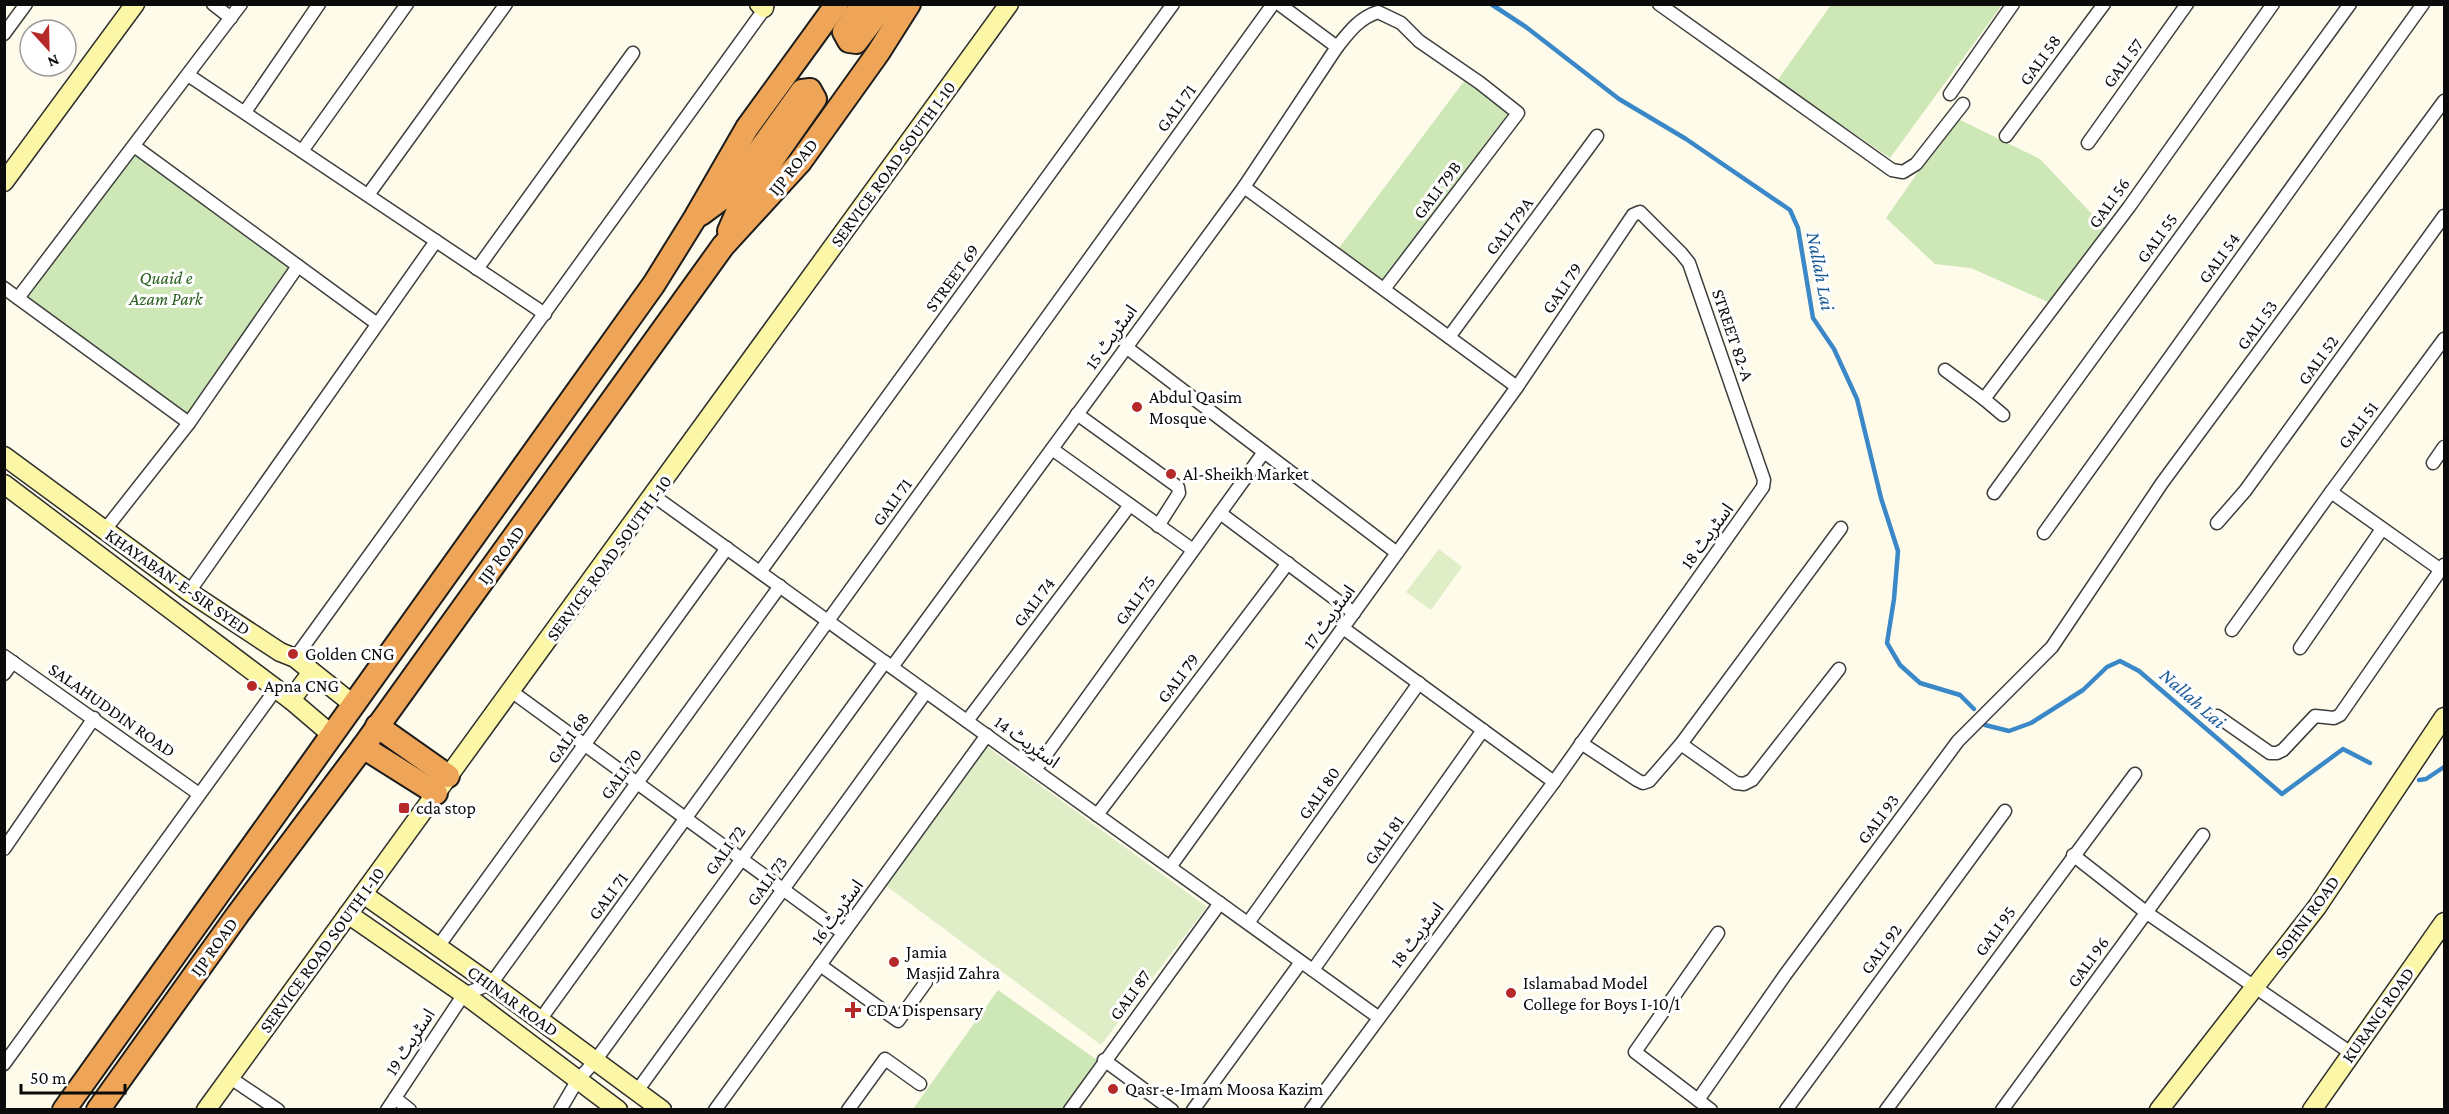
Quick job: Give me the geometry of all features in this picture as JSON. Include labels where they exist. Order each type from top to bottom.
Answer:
[{"type":"highway","name":"IJP ROAD","points":[[64,1110],[654,284],[747,128],[837,4]]},
{"type":"highway","points":[[863,4],[844,32],[849,41],[856,42],[885,4]]},
{"type":"highway","name":"IJP ROAD","points":[[98,1110],[238,914],[363,747],[723,246],[800,162],[878,53],[909,4]]},
{"type":"highway","points":[[695,218],[728,194],[802,91],[813,93],[814,99],[740,206],[723,246]]},
{"type":"highway","points":[[377,726],[442,784]]},
{"type":"highway","points":[[363,747],[442,784]]},
{"type":"main road","points":[[6,177],[135,4]]},
{"type":"main road","name":"SERVICE ROAD SOUTH I-10","points":[[206,1110],[1009,4]]},
{"type":"main road","name":"KHAYABAN-E-SIR SYED","points":[[4,456],[189,592],[288,655],[354,705]]},
{"type":"main road","name":"KHAYABAN-E-SIR SYED","points":[[4,484],[291,700],[332,735]]},
{"type":"main road","points":[[269,684],[288,655]]},
{"type":"main road","points":[[291,700],[312,672]]},
{"type":"main road","name":"SOHNI ROAD","points":[[2159,1110],[2317,907],[2445,717]]},
{"type":"main road","name":"CHINAR ROAD","points":[[363,894],[491,984],[662,1110]]},
{"type":"main road","name":"CHINAR ROAD","points":[[348,914],[464,994],[618,1110]]},
{"type":"main road","name":"KURANG ROAD","points":[[2313,1110],[2445,922]]},
{"type":"street","points":[[4,34],[26,4]]},
{"type":"street","points":[[213,4],[231,18]]},
{"type":"street","points":[[18,298],[241,4]]},
{"type":"street","points":[[245,112],[319,4]]},
{"type":"street","points":[[302,151],[407,4]]},
{"type":"street","points":[[368,195],[506,4]]},
{"type":"street","name":"STREET 69","points":[[760,572],[1173,4]]},
{"type":"street","name":"GALI 71","points":[[540,1020],[1273,4]]},
{"type":"street","points":[[1279,4],[1337,47]]},
{"type":"street","points":[[1659,4],[1892,170],[1903,172],[1916,164],[1963,104]]},
{"type":"street","points":[[1950,94],[2013,4]]},
{"type":"street","name":"GALI 58","points":[[2006,136],[2104,4]]},
{"type":"street","name":"GALI 57","points":[[2088,143],[2187,4]]},
{"type":"street","name":"GALI 56","points":[[1984,399],[2129,207],[2273,4]]},
{"type":"street","name":"GALI 55","points":[[1994,493],[2350,4]]},
{"type":"street","name":"GALI 54","points":[[2044,533],[2423,4]]},
{"type":"street","points":[[288,655],[545,314],[764,6]]},
{"type":"street","name":"اسٹریٹ 15","points":[[888,664],[1052,449],[1244,187],[1337,47],[1354,26],[1369,15],[1378,12],[1394,19],[1518,113]]},
{"type":"street","points":[[477,268],[633,53]]},
{"type":"street","points":[[188,75],[545,314]]},
{"type":"street","name":"GALI 53","points":[[2103,574],[2162,483],[2445,101]]},
{"type":"street","name":"GALI 79B","points":[[1384,290],[1518,113]]},
{"type":"street","name":"GALI 79A","points":[[1449,337],[1597,136]]},
{"type":"street","points":[[134,146],[376,323]]},
{"type":"street","points":[[1244,187],[1517,387]]},
{"type":"street","name":"GALI 79","points":[[1517,387],[1633,215],[1640,212]]},
{"type":"street","name":"STREET 82-A","points":[[1640,212],[1682,253],[1689,263],[1764,480],[1763,487]]},
{"type":"street","name":"GALI 52","points":[[2217,523],[2246,491],[2445,216]]},
{"type":"street","points":[[189,592],[376,323],[436,241]]},
{"type":"street","points":[[104,531],[189,423],[298,266]]},
{"type":"street","points":[[4,288],[189,423]]},
{"type":"street","name":"GALI 51","points":[[2232,630],[2445,339]]},
{"type":"street","points":[[1126,347],[1397,553]]},
{"type":"street","points":[[1945,370],[2003,415]]},
{"type":"street","name":"اسٹریٹ 17","points":[[1170,867],[1517,387]]},
{"type":"street","points":[[1077,414],[1178,487],[1179,493],[1158,526]]},
{"type":"street","points":[[2433,463],[2445,447]]},
{"type":"street","points":[[1052,449],[1193,550]]},
{"type":"street","name":"GALI 75","points":[[1035,770],[1264,452]]},
{"type":"street","name":"اسٹریٹ 18","points":[[1311,1110],[1554,782],[1763,487]]},
{"type":"street","points":[[2217,716],[2270,753],[2277,753],[2283,750],[2315,716],[2334,718],[2340,715],[2443,567],[2382,529],[2331,492]]},
{"type":"street","name":"اسٹریٹ 14","points":[[654,496],[1378,1017]]},
{"type":"street","name":"GALI 74","points":[[967,721],[1130,505]]},
{"type":"street","points":[[1220,513],[1354,613]]},
{"type":"street","points":[[1581,743],[1643,783],[1654,776],[1681,744],[1841,528]]},
{"type":"street","points":[[2300,648],[2382,529]]},
{"type":"street","name":"GALI 68","points":[[437,948],[727,548]]},
{"type":"street","name":"GALI 79","points":[[1097,815],[1288,563]]},
{"type":"street","name":"GALI 93","points":[[1698,1100],[1785,975],[1958,741],[2052,647],[2103,574]]},
{"type":"street","name":"GALI 70","points":[[491,984],[780,586]]},
{"type":"street","points":[[1343,628],[1554,782]]},
{"type":"street","points":[[4,674],[9,658]]},
{"type":"street","name":"SALAHUDDIN ROAD","points":[[9,658],[199,794]]},
{"type":"street","name":"GALI 72","points":[[560,1110],[578,1081],[595,1061],[741,859],[888,664]]},
{"type":"street","points":[[1681,744],[1736,783],[1744,784],[1752,780],[1839,669]]},
{"type":"street","name":"GALI 80","points":[[1248,924],[1419,683]]},
{"type":"street","points":[[4,1064],[199,794],[269,684]]},
{"type":"street","points":[[511,691],[843,933]]},
{"type":"street","name":"GALI 73","points":[[637,1091],[927,692]]},
{"type":"street","points":[[4,849],[94,718]]},
{"type":"street","name":"GALI 81","points":[[1313,970],[1483,730]]},
{"type":"street","name":"اسٹریٹ 16","points":[[715,1110],[987,735]]},
{"type":"street","name":"GALI 95","points":[[1886,1110],[2135,774]]},
{"type":"street","name":"GALI 92","points":[[1786,1110],[2005,811]]},
{"type":"street","name":"GALI 96","points":[[2002,1110],[2203,835]]},
{"type":"street","points":[[2073,855],[2146,913],[2351,1053]]},
{"type":"street","name":"GALI 87","points":[[1070,1110],[1104,1060],[1220,903]]},
{"type":"street","points":[[1711,1110],[1635,1052],[1718,933]]},
{"type":"street","points":[[1193,1110],[1301,962]]},
{"type":"street","points":[[820,965],[898,1021],[926,982]]},
{"type":"street","points":[[464,994],[491,984]]},
{"type":"street","name":"اسٹریٹ 19","points":[[387,1110],[464,994]]},
{"type":"street","points":[[848,1110],[885,1059],[920,1084]]},
{"type":"street","points":[[1104,1060],[1172,1110]]},
{"type":"street","points":[[229,1077],[278,1110]]},
{"type":"street","points":[[395,1098],[410,1110]]},
{"type":"green space","points":[[1831,5],[2002,5],[1890,158],[1777,81]]},
{"type":"green space","points":[[1465,80],[1509,112],[1384,281],[1339,248]]},
{"type":"green space","points":[[1956,118],[2040,159],[2107,230],[2050,303],[1971,268],[1935,264],[1886,218]]},
{"type":"green space","name":"Quaid e Azam Park","points":[[134,146],[298,266],[189,423],[18,298]]},
{"type":"green space","points":[[1439,549],[1462,567],[1431,610],[1406,592]]},
{"type":"green space","points":[[982,743],[1207,907],[1101,1045],[885,885]]},
{"type":"green space","points":[[998,990],[1097,1060],[1062,1109],[913,1109]]},
{"type":"waterway","name":"Nallah Lai","points":[[1491,4],[1526,27],[1619,99],[1686,139],[1790,210],[1798,228],[1813,318],[1834,349],[1857,399],[1881,498],[1898,551],[1887,643],[1900,665],[1920,683],[1960,695],[1974,709]]},
{"type":"waterway","name":"Nallah Lai","points":[[1985,725],[2009,731],[2031,723],[2083,690],[2107,667],[2120,661],[2139,671],[2282,794],[2343,749],[2370,763]]},
{"type":"waterway","name":"Nallah Lai","points":[[2419,780],[2426,779],[2444,767]]},
{"type":"place","name":"Abdul Qasim Mosque","points":[[1137,407]]},
{"type":"place","name":"Al-Sheikh Market","points":[[1171,474]]},
{"type":"place","name":"Golden CNG","points":[[293,654]]},
{"type":"place","name":"Apna CNG","points":[[252,686]]},
{"type":"place","name":"cda stop","points":[[404,808]]},
{"type":"place","name":"Jamia Masjid Zahra","points":[[894,962]]},
{"type":"place","name":"Islamabad Model College for Boys I-10/1","points":[[1511,993]]},
{"type":"place","name":"CDA Dispensary","points":[[853,1010]]},
{"type":"place","name":"Qasr-e-Imam Moosa Kazim","points":[[1113,1089]]}]
